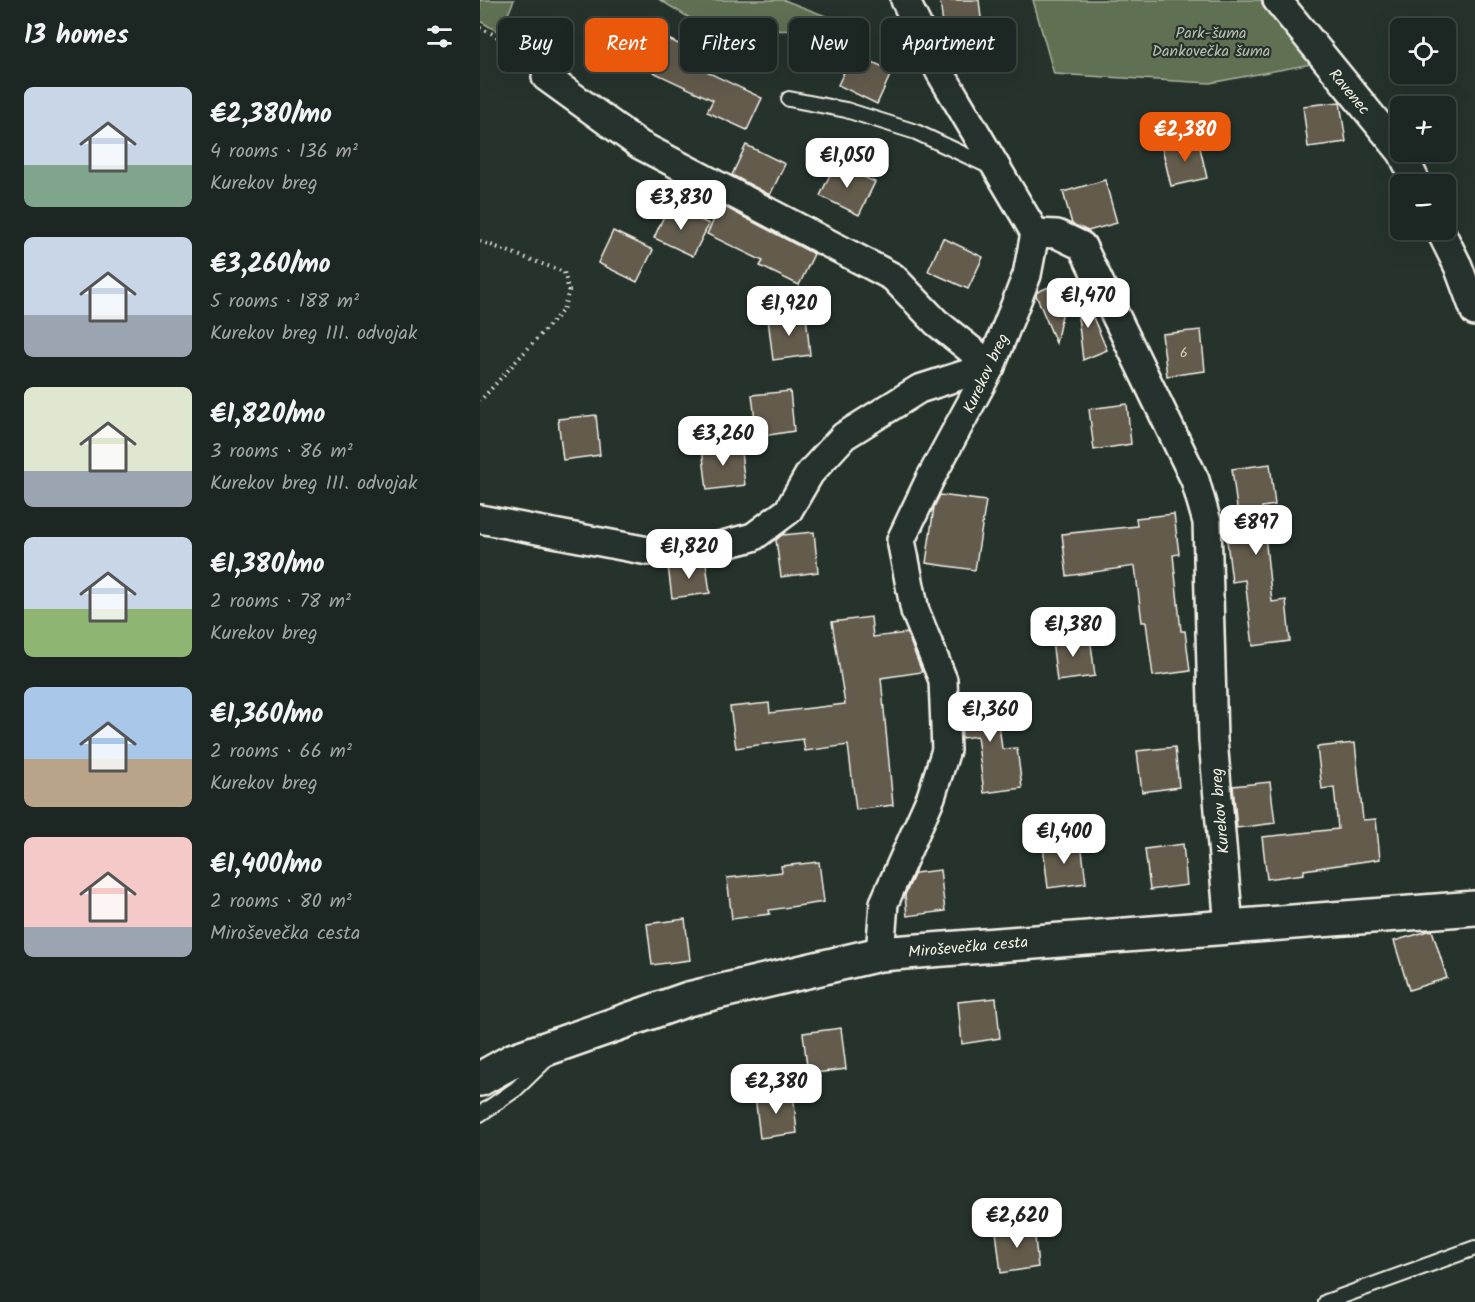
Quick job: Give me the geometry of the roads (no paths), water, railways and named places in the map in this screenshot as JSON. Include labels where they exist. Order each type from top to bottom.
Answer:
[{"type":"main road","name":"Miroševečka cesta","points":[[480,1079],[514,1059],[688,999],[880,954],[1475,908]]},
{"type":"street","points":[[905,0],[940,72],[995,169],[1035,233]]},
{"type":"street","name":"Ravenec","points":[[1277,0],[1402,153],[1413,174]]},
{"type":"street","points":[[546,77],[640,145],[893,278],[936,322],[991,366]]},
{"type":"street","name":"Kurekov breg","points":[[880,954],[884,903],[931,797],[946,750],[943,680],[915,611],[901,540],[930,479],[991,366],[1026,274],[1035,233],[1057,234],[1082,246],[1195,480],[1207,522],[1213,740],[1229,927]]},
{"type":"street","points":[[1445,240],[1458,266],[1475,312]]},
{"type":"street","points":[[480,519],[648,551],[715,547],[753,537],[788,511],[810,473],[844,436],[919,389],[991,366]]},
{"type":"lane","points":[[789,99],[846,110],[916,132],[995,169]]},
{"type":"lane","points":[[480,1114],[516,1089],[566,1041]]},
{"type":"lane","points":[[1326,1302],[1475,1248]]},
{"type":"park label","name":"Park-šuma Dankovečka šuma","points":[[1211,41]]}]
